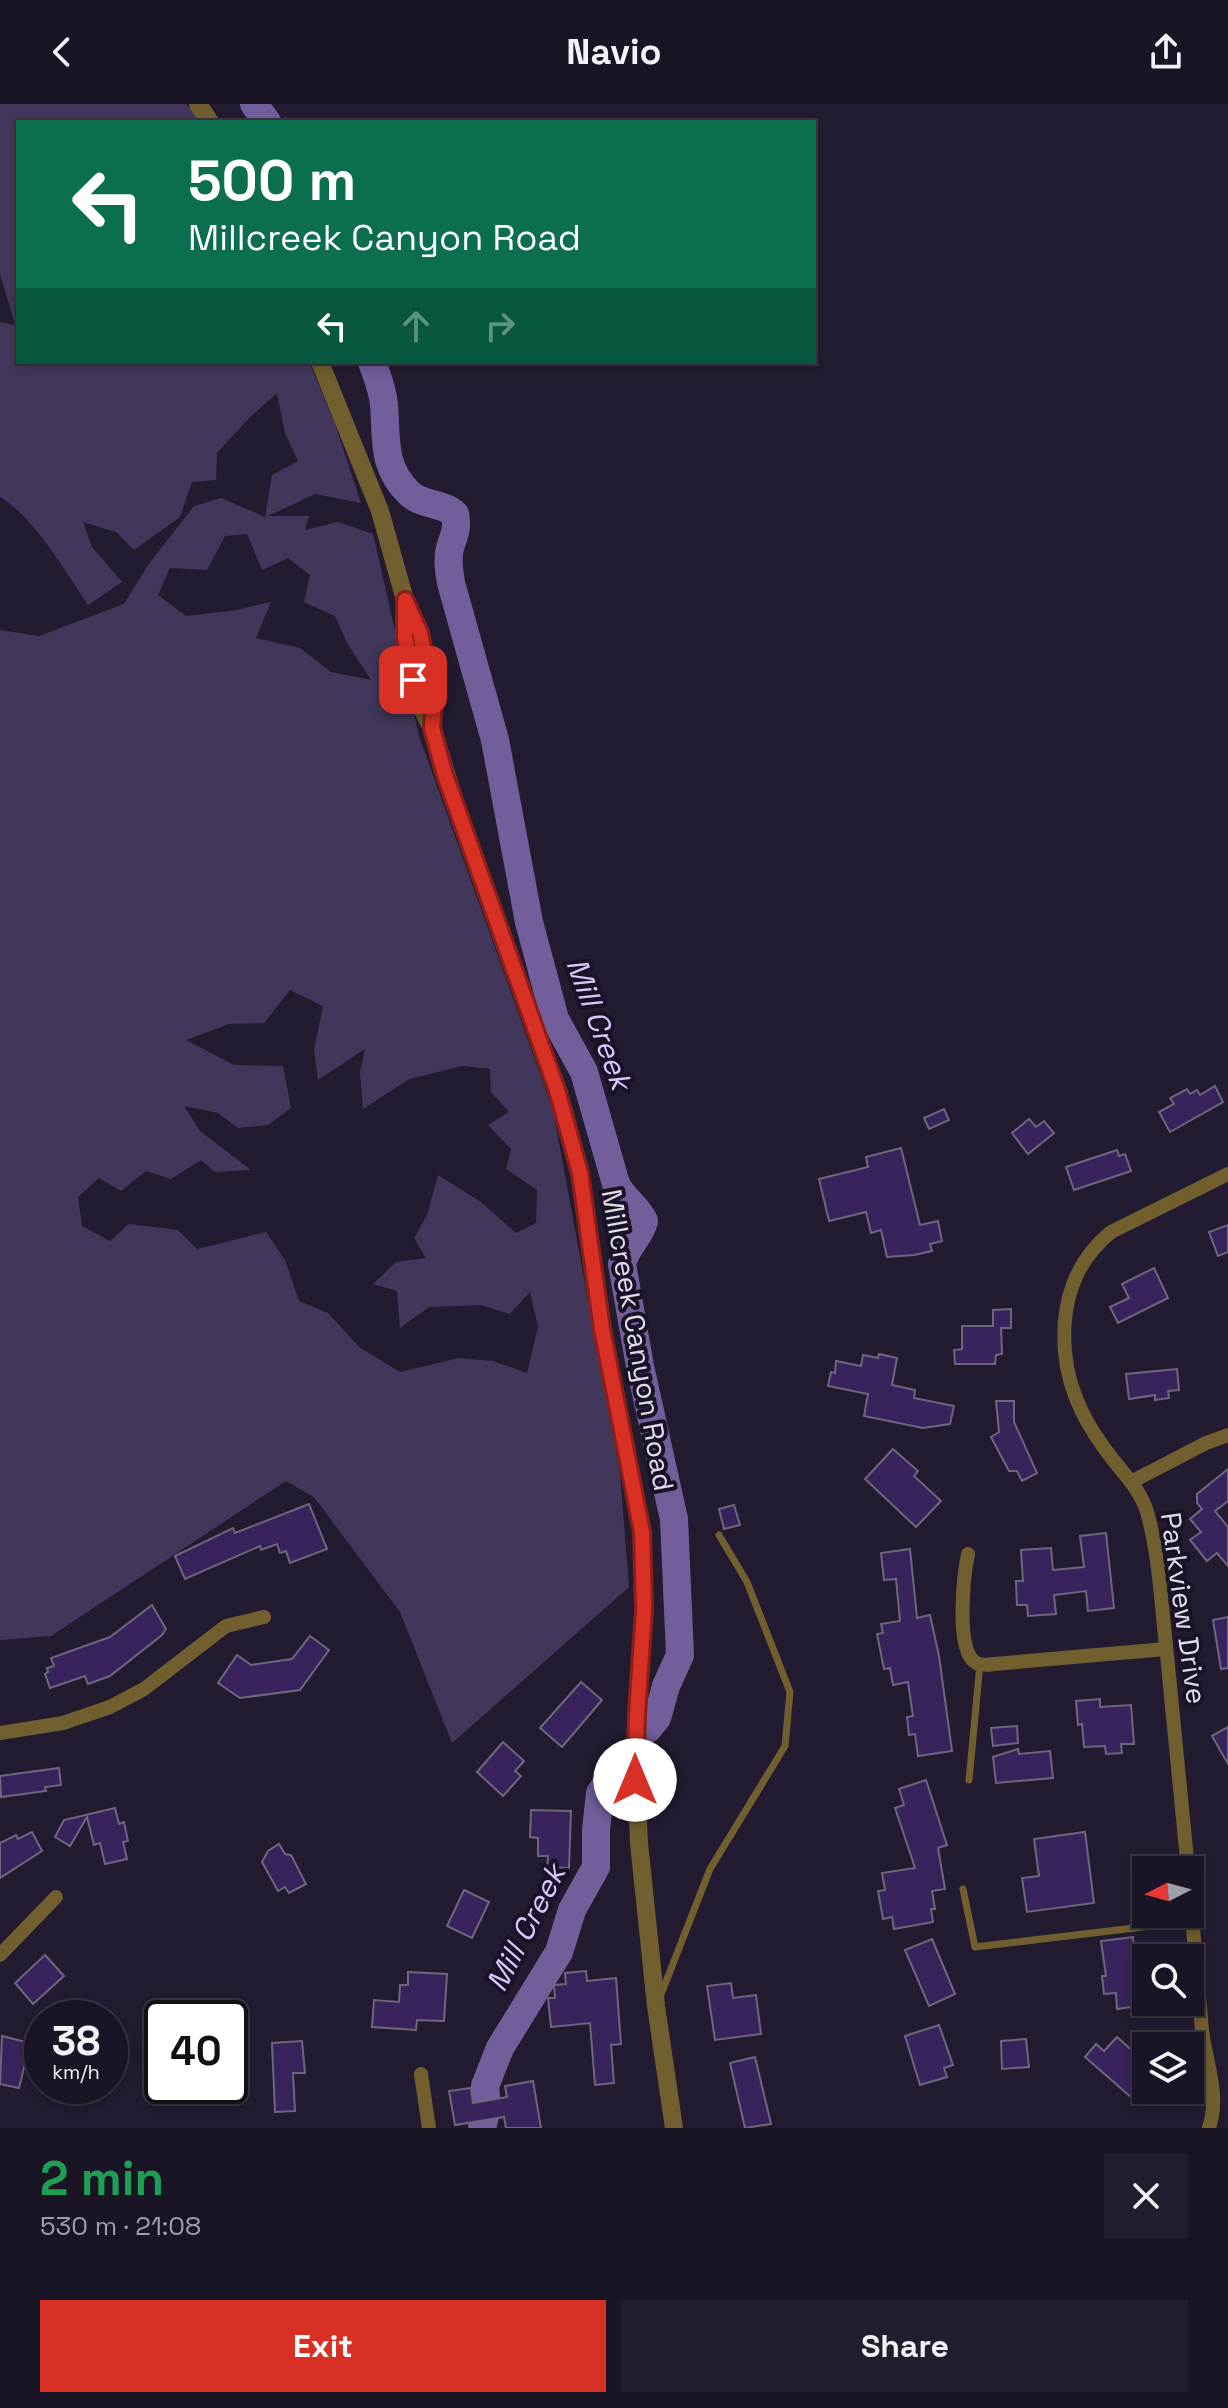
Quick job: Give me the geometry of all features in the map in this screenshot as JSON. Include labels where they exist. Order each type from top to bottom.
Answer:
[{"type":"street","name":"Millcreek Canyon Road","points":[[321,364],[380,511],[405,600],[420,633],[434,698],[432,728],[471,852],[561,1101],[580,1173],[602,1329],[642,1532],[644,1598],[635,1780],[656,2006],[674,2128]]},
{"type":"street","name":"Parkview Drive","points":[[1187,1856],[1152,1534],[1146,1509],[1131,1482],[1085,1419],[1069,1376],[1064,1324],[1074,1278],[1088,1254],[1111,1232],[1228,1174]]},
{"type":"street","points":[[1131,1482],[1228,1435]]},
{"type":"street","points":[[968,1554],[962,1587],[966,1640],[971,1658],[980,1664],[1166,1649]]},
{"type":"street","points":[[0,1733],[63,1723],[110,1707],[144,1689],[226,1626],[264,1617]]},
{"type":"street","points":[[0,1955],[56,1897]]},
{"type":"street","points":[[1194,1928],[1203,2034],[1221,2099],[1209,2128]]},
{"type":"street","points":[[421,2074],[429,2128]]},
{"type":"lane","points":[[656,2006],[710,1869],[785,1746],[790,1692],[747,1582],[719,1535]]},
{"type":"lane","points":[[969,1780],[980,1664]]},
{"type":"lane","points":[[963,1889],[975,1947],[1134,1928]]},
{"type":"shaded area","points":[[0,104],[186,104],[200,120],[16,120],[16,364],[310,364],[334,421],[361,503],[315,494],[268,516],[309,516],[305,530],[338,522],[373,534],[419,736],[553,1110],[620,1473],[629,1587],[452,1743],[400,1612],[314,1497],[286,1481],[51,1636],[0,1640],[0,630],[39,636],[124,604],[148,565],[194,506],[221,498],[265,517],[272,475],[298,461],[285,433],[277,393],[217,453],[216,480],[192,482],[180,517],[134,550],[116,532],[83,522],[92,547],[122,582],[88,605],[36,531],[12,505],[0,497],[0,322],[15,325],[0,274]],"holes":[[[247,534],[262,570],[288,558],[310,575],[304,602],[335,616],[347,643],[371,680],[331,672],[300,648],[256,638],[271,602],[186,616],[158,595],[170,568],[207,570],[225,536]],[[290,990],[323,1006],[314,1050],[318,1080],[365,1049],[360,1072],[363,1109],[409,1079],[463,1066],[490,1069],[491,1092],[509,1112],[488,1125],[511,1149],[506,1169],[537,1190],[536,1223],[516,1233],[481,1202],[438,1175],[427,1215],[414,1238],[426,1258],[396,1262],[373,1284],[397,1291],[400,1328],[429,1307],[481,1305],[510,1314],[530,1292],[538,1327],[527,1373],[493,1361],[459,1358],[400,1372],[359,1347],[328,1313],[299,1301],[285,1260],[266,1232],[197,1249],[178,1230],[129,1224],[110,1241],[82,1226],[78,1197],[99,1178],[121,1191],[146,1171],[171,1179],[201,1160],[215,1172],[251,1170],[200,1131],[184,1106],[218,1113],[238,1128],[268,1125],[291,1108],[283,1066],[234,1065],[186,1040],[229,1024],[264,1023]]]},
{"type":"building","points":[[1215,1086],[1223,1102],[1170,1132],[1159,1112],[1174,1104],[1170,1098],[1187,1089],[1190,1094],[1197,1090],[1200,1095]]},
{"type":"building","points":[[944,1109],[949,1120],[929,1129],[924,1118]]},
{"type":"building","points":[[1029,1119],[1036,1127],[1044,1121],[1054,1133],[1028,1154],[1012,1133]]},
{"type":"building","points":[[901,1148],[920,1225],[938,1221],[942,1241],[930,1244],[932,1251],[887,1257],[881,1230],[871,1233],[866,1212],[829,1221],[819,1179],[868,1167],[866,1157]]},
{"type":"building","points":[[1117,1150],[1119,1156],[1125,1154],[1131,1171],[1074,1190],[1066,1167]]},
{"type":"building","points":[[1228,1225],[1228,1252],[1218,1256],[1209,1232]]},
{"type":"building","points":[[1154,1268],[1168,1298],[1118,1323],[1110,1307],[1129,1298],[1122,1284]]},
{"type":"building","points":[[1011,1309],[1011,1328],[1001,1328],[1002,1354],[996,1355],[995,1364],[955,1364],[954,1350],[962,1349],[962,1326],[993,1326],[993,1310]]},
{"type":"building","points":[[879,1354],[897,1358],[892,1385],[915,1390],[914,1398],[954,1406],[950,1424],[923,1428],[864,1416],[868,1394],[828,1386],[831,1372],[835,1373],[836,1361],[861,1366],[863,1355],[878,1358]]},
{"type":"building","points":[[1177,1369],[1179,1390],[1168,1391],[1169,1398],[1155,1400],[1155,1395],[1129,1399],[1126,1374]]},
{"type":"building","points":[[996,1401],[1014,1401],[1014,1422],[1037,1473],[1022,1481],[1017,1471],[1009,1471],[991,1437],[999,1432]]},
{"type":"building","points":[[893,1449],[918,1471],[914,1476],[941,1501],[916,1527],[865,1479]]},
{"type":"building","points":[[1228,1469],[1228,1501],[1215,1511],[1228,1527],[1228,1566],[1217,1553],[1207,1561],[1190,1540],[1201,1532],[1190,1519],[1202,1509],[1197,1503],[1197,1494]]},
{"type":"building","points":[[309,1504],[327,1549],[290,1563],[286,1551],[280,1553],[277,1544],[261,1550],[260,1546],[185,1579],[175,1556],[233,1528],[235,1533]]},
{"type":"building","points":[[734,1505],[740,1525],[724,1529],[719,1509]]},
{"type":"building","points":[[1106,1533],[1114,1608],[1088,1611],[1086,1591],[1054,1595],[1056,1614],[1028,1616],[1027,1605],[1017,1605],[1016,1581],[1023,1581],[1021,1550],[1051,1548],[1053,1570],[1084,1567],[1080,1536]]},
{"type":"building","points":[[910,1549],[917,1618],[930,1615],[952,1751],[918,1756],[915,1734],[909,1735],[907,1717],[913,1716],[908,1682],[893,1685],[890,1668],[884,1669],[877,1634],[883,1633],[881,1624],[900,1621],[896,1579],[884,1580],[881,1553]]},
{"type":"building","points":[[152,1605],[166,1629],[162,1635],[110,1676],[88,1684],[85,1676],[50,1688],[45,1674],[47,1668],[54,1666],[51,1658],[110,1637]]},
{"type":"building","points":[[1228,1617],[1228,1668],[1221,1669],[1213,1620]]},
{"type":"building","points":[[310,1636],[329,1650],[300,1690],[240,1698],[218,1683],[237,1655],[251,1665],[292,1659]]},
{"type":"building","points":[[581,1682],[602,1700],[562,1747],[540,1728]]},
{"type":"building","points":[[1100,1699],[1100,1707],[1131,1705],[1134,1744],[1121,1744],[1122,1753],[1106,1754],[1105,1746],[1084,1747],[1076,1701]]},
{"type":"building","points":[[1017,1726],[1018,1743],[993,1746],[991,1728]]},
{"type":"building","points":[[1228,1727],[1228,1764],[1212,1736]]},
{"type":"building","points":[[503,1742],[524,1761],[515,1771],[521,1776],[503,1796],[477,1772]]},
{"type":"building","points":[[1018,1749],[1019,1754],[1050,1751],[1053,1778],[996,1783],[993,1757]]},
{"type":"building","points":[[59,1768],[61,1785],[45,1787],[46,1791],[1,1797],[0,1776]]},
{"type":"building","points":[[926,1780],[947,1845],[938,1848],[945,1889],[932,1891],[935,1909],[931,1909],[933,1922],[894,1929],[892,1917],[883,1919],[878,1891],[885,1890],[882,1873],[915,1868],[895,1808],[904,1805],[899,1789]]},
{"type":"building","points":[[115,1808],[119,1824],[124,1822],[128,1841],[123,1842],[127,1859],[105,1864],[100,1843],[94,1845],[87,1817],[70,1846],[55,1837],[64,1820]]},
{"type":"building","points":[[531,1810],[571,1811],[569,1868],[547,1867],[548,1856],[538,1856],[538,1838],[530,1837]]},
{"type":"building","points":[[32,1832],[42,1851],[0,1878],[0,1843]]},
{"type":"building","points":[[1085,1832],[1094,1903],[1027,1912],[1022,1878],[1039,1876],[1034,1839]]},
{"type":"building","points":[[279,1844],[285,1854],[291,1855],[306,1884],[289,1893],[285,1887],[278,1891],[262,1862],[268,1851]]},
{"type":"building","points":[[464,1890],[489,1902],[472,1938],[447,1926]]},
{"type":"building","points":[[1133,1937],[1132,2007],[1117,2009],[1116,1993],[1104,1994],[1102,1976],[1106,1976],[1101,1941]]},
{"type":"building","points":[[932,1939],[955,1994],[929,2006],[905,1950]]},
{"type":"building","points":[[45,1955],[64,1976],[37,2000],[30,2000],[15,1983]]},
{"type":"building","points":[[586,1971],[587,1981],[616,1978],[621,2044],[611,2045],[614,2083],[595,2085],[590,2023],[551,2027],[548,1998],[555,1998],[554,1985],[566,1984],[565,1973]]},
{"type":"building","points":[[408,1972],[447,1974],[444,2021],[417,2020],[416,2030],[372,2027],[374,2000],[399,2002],[400,1985],[408,1985]]},
{"type":"building","points":[[731,1983],[733,1998],[756,1995],[761,2034],[715,2040],[707,1986]]},
{"type":"building","points":[[939,2025],[953,2065],[944,2068],[947,2077],[920,2085],[905,2036]]},
{"type":"building","points":[[2,2036],[24,2042],[24,2068],[19,2088],[0,2084]]},
{"type":"building","points":[[1117,2037],[1132,2050],[1132,2098],[1085,2057],[1096,2044],[1104,2051]]},
{"type":"building","points":[[1026,2039],[1029,2067],[1002,2069],[1001,2041]]},
{"type":"building","points":[[302,2041],[305,2073],[293,2073],[295,2111],[275,2112],[272,2043]]},
{"type":"building","points":[[755,2057],[771,2124],[745,2128],[730,2063]]},
{"type":"building","points":[[533,2081],[541,2128],[506,2128],[504,2117],[455,2125],[449,2091],[471,2088],[473,2103],[507,2097],[505,2086]]},
{"type":"waterway","name":"Mill Creek","points":[[254,104],[266,120]]},
{"type":"waterway","name":"Mill Creek","points":[[373,364],[382,394],[387,452],[394,473],[415,498],[455,514],[456,528],[449,556],[451,583],[495,740],[529,922],[555,1019],[584,1072],[616,1184],[644,1221],[622,1264],[640,1366],[674,1519],[680,1655],[666,1686],[657,1718],[648,1729]]},
{"type":"waterway","name":"Mill Creek","points":[[482,2128],[487,2108],[485,2086],[500,2048],[559,1952],[572,1910],[596,1867],[600,1793],[623,1760]]},
{"type":"route","points":[[413,680],[405,636],[405,600],[420,633],[434,698],[432,728],[445,775],[557,1090],[580,1173],[602,1329],[642,1532],[645,1585],[635,1780]]}]
